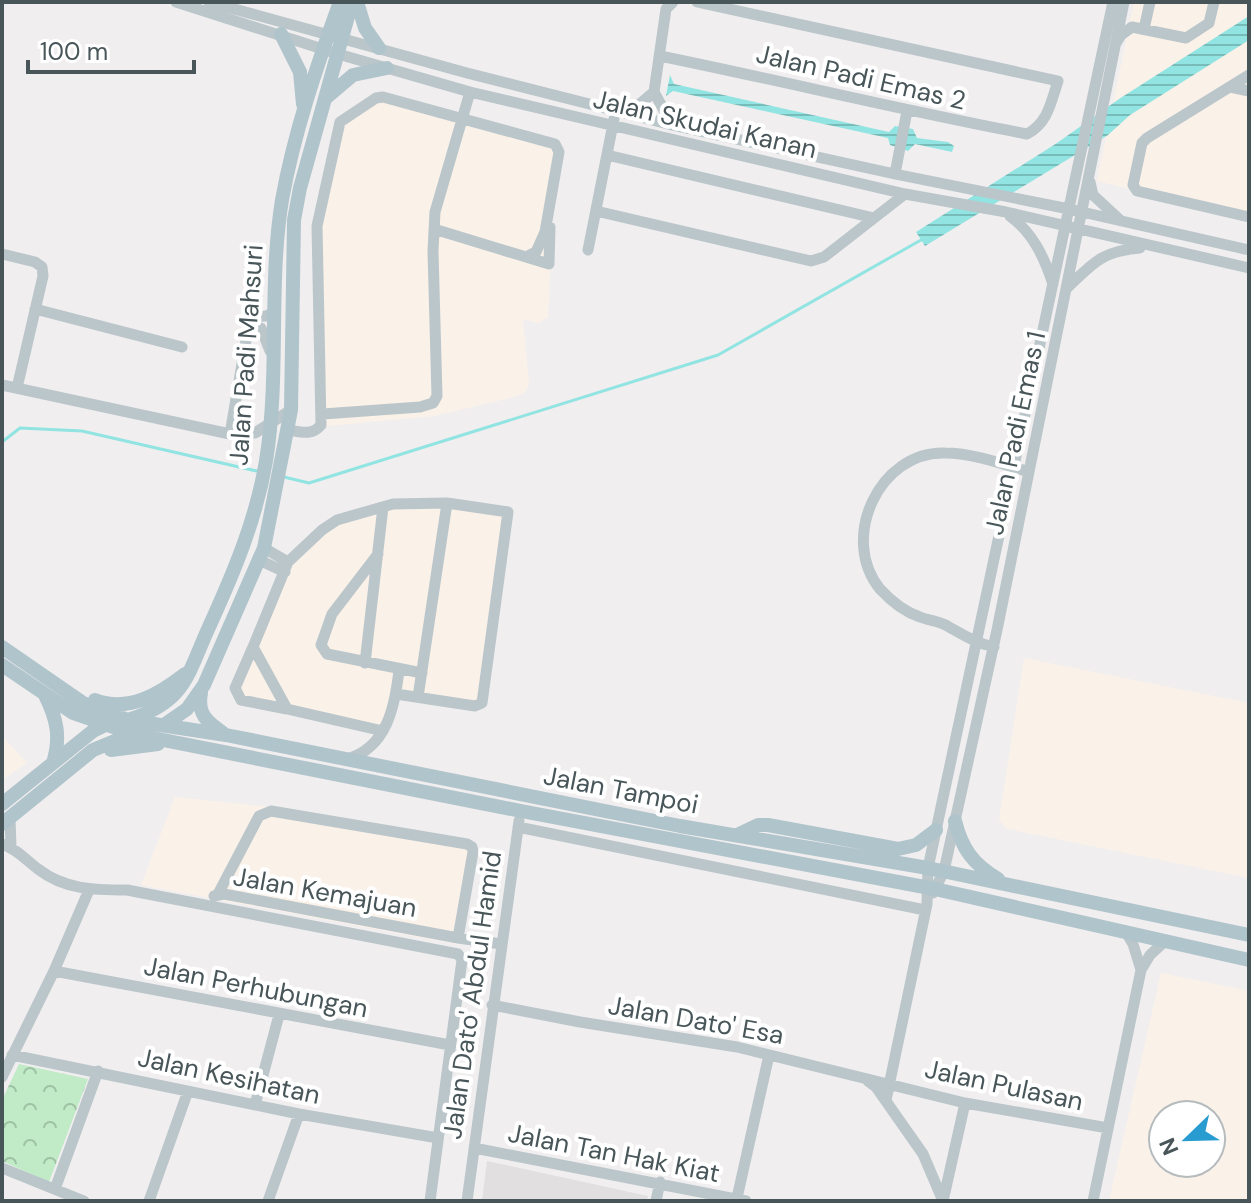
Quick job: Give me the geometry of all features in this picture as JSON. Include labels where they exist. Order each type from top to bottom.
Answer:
[{"type":"main road","name":"Jalan Padi Mahsuri","points":[[130,727],[176,695],[234,573],[252,525],[259,495],[288,430],[291,410],[294,220],[326,97],[340,2]]},
{"type":"main road","points":[[355,2],[365,28],[379,48]]},
{"type":"main road","name":"Jalan Padi Mahsuri","points":[[164,725],[187,709],[204,685],[262,554],[274,501],[274,461],[269,425],[282,198],[303,117],[333,44],[355,2]]},
{"type":"main road","points":[[281,34],[300,72],[303,117]]},
{"type":"main road","points":[[326,97],[353,75],[387,68]]},
{"type":"main road","name":"Jalan Tampoi","points":[[2,647],[83,703],[130,727],[174,743],[522,804],[931,888],[1163,943],[1249,960]]},
{"type":"main road","points":[[21,661],[46,669],[81,693],[113,705],[139,701],[161,693],[188,672]]},
{"type":"main road","name":"Jalan Tampoi","points":[[2,665],[73,713],[102,725],[130,727]]},
{"type":"main road","points":[[204,685],[199,698],[204,718],[226,735]]},
{"type":"main road","points":[[45,695],[54,712],[58,733],[59,744],[53,763]]},
{"type":"main road","points":[[2,804],[102,725]]},
{"type":"main road","points":[[6,821],[93,750],[130,727],[164,725]]},
{"type":"main road","name":"Jalan Tampoi","points":[[164,725],[343,760],[522,804],[736,835],[928,868],[1249,935]]},
{"type":"main road","points":[[75,765],[102,752],[174,743]]},
{"type":"main road","points":[[955,821],[960,842],[967,854],[985,872],[1008,886]]},
{"type":"main road","points":[[736,835],[758,825],[768,825],[898,849],[916,845],[936,830]]},
{"type":"street","points":[[176,2],[281,34],[333,44]]},
{"type":"street","points":[[209,2],[333,44]]},
{"type":"street","points":[[672,125],[654,92],[666,9],[673,2]]},
{"type":"street","name":"Jalan Padi Emas 2","points":[[660,56],[787,81],[907,111],[1027,134],[1038,129],[1046,118],[1058,81],[697,2]]},
{"type":"street","name":"Jalan Padi Emas 1","points":[[931,888],[928,868],[1065,226],[1086,159],[1113,2]]},
{"type":"street","points":[[1124,2],[1126,20],[1138,28],[1186,38],[1209,23],[1214,2]]},
{"type":"street","name":"Jalan Padi Emas 1","points":[[1096,105],[1124,2]]},
{"type":"street","points":[[1114,45],[1121,35],[1138,28],[1150,2]]},
{"type":"street","name":"Jalan Skudai Kanan","points":[[333,44],[379,48],[672,125],[1249,250]]},
{"type":"street","name":"Jalan Skudai Kanan","points":[[333,44],[387,68],[470,92],[905,194],[1001,212],[1249,268]]},
{"type":"street","points":[[1249,75],[1142,143],[1133,185],[1137,191],[1249,217]]},
{"type":"street","points":[[1230,87],[1249,91]]},
{"type":"street","points":[[323,414],[420,407],[433,403],[437,396],[435,212],[470,92]]},
{"type":"street","points":[[588,250],[613,125],[622,112],[654,92]]},
{"type":"street","points":[[288,430],[309,433],[317,430],[323,414],[317,226],[340,122],[376,98],[383,97],[555,144],[559,152],[551,203],[539,245],[533,255],[526,257]]},
{"type":"street","points":[[895,174],[907,111]]},
{"type":"street","points":[[607,155],[874,218]]},
{"type":"street","name":"Jalan Padi Emas 1","points":[[886,1100],[926,907],[931,888],[944,871],[994,647],[1083,212],[1089,175],[1086,159]]},
{"type":"street","points":[[1089,175],[1093,195],[1124,222]]},
{"type":"street","points":[[596,211],[811,261],[824,257],[905,194]]},
{"type":"street","points":[[434,229],[549,264],[551,203]]},
{"type":"street","points":[[1001,212],[1024,226],[1039,249],[1053,285]]},
{"type":"street","points":[[1067,289],[1094,261],[1107,254],[1153,247]]},
{"type":"street","points":[[2,254],[35,262],[42,267],[17,388]]},
{"type":"street","points":[[35,309],[182,347]]},
{"type":"street","points":[[249,321],[275,312]]},
{"type":"street","points":[[249,321],[261,328],[266,336],[273,363]]},
{"type":"street","points":[[230,434],[249,321]]},
{"type":"street","points":[[2,385],[230,434],[255,433],[291,410]]},
{"type":"street","points":[[994,647],[977,643],[949,626],[920,617],[901,607],[880,588],[865,562],[862,541],[865,522],[870,503],[886,482],[918,458],[944,452],[1029,472]]},
{"type":"street","points":[[418,697],[447,503]]},
{"type":"street","points":[[383,731],[241,700],[236,695],[235,688],[286,567],[322,530],[337,520],[393,504],[447,503],[508,512],[482,703],[475,706],[396,694]]},
{"type":"street","points":[[365,663],[383,507]]},
{"type":"street","points":[[262,554],[286,567]]},
{"type":"street","points":[[378,554],[332,614],[321,645],[327,654],[422,673]]},
{"type":"street","points":[[253,647],[287,709]]},
{"type":"street","points":[[343,760],[372,748],[383,731],[396,694],[399,670]]},
{"type":"street","name":"Jalan Dato' Abdul Hamid","points":[[467,1201],[522,804]]},
{"type":"street","points":[[218,894],[259,816],[264,812],[467,844],[473,852],[458,938]]},
{"type":"street","name":"Jalan Kemajuan","points":[[6,821],[7,846],[52,879],[66,885],[89,890],[127,890],[200,904],[218,894],[501,944]]},
{"type":"street","points":[[518,827],[926,907]]},
{"type":"street","points":[[2,1077],[54,971],[89,890]]},
{"type":"street","points":[[200,904],[458,954],[462,960],[430,1201]]},
{"type":"street","points":[[1127,934],[1141,970]]},
{"type":"street","points":[[1093,1201],[1141,970],[1150,955],[1163,943]]},
{"type":"street","name":"Jalan Perhubungan","points":[[54,971],[450,1045]]},
{"type":"street","name":"Jalan Dato' Esa","points":[[492,1005],[769,1055],[891,1083]]},
{"type":"street","points":[[255,1105],[279,1015]]},
{"type":"street","name":"Jalan Kesihatan","points":[[12,1055],[299,1114],[438,1138]]},
{"type":"street","points":[[742,1200],[769,1055]]},
{"type":"street","points":[[55,1189],[98,1071]]},
{"type":"street","points":[[863,1077],[876,1087],[923,1154],[943,1201]]},
{"type":"street","name":"Jalan Pulasan","points":[[891,1083],[965,1103],[1108,1128]]},
{"type":"street","points":[[149,1201],[188,1091]]},
{"type":"street","points":[[943,1201],[965,1103]]},
{"type":"street","points":[[272,1200],[299,1114]]},
{"type":"street","name":"Jalan Tan Hak Kiat","points":[[474,1148],[742,1200]]},
{"type":"street","points":[[2,1168],[84,1201]]},
{"type":"street","points":[[656,1201],[660,1182]]},
{"type":"shaded area","points":[[1134,2],[1249,2],[1249,218],[1097,181]]},
{"type":"shaded area","points":[[373,95],[469,115],[557,141],[548,317],[539,323],[523,319],[529,384],[525,392],[518,396],[435,416],[316,427],[313,219],[334,125]]},
{"type":"shaded area","points":[[448,499],[511,508],[486,706],[399,698],[385,736],[239,704],[235,700],[231,687],[279,575],[336,516]]},
{"type":"shaded area","points":[[1024,658],[1249,703],[1249,878],[1008,829],[1003,825],[999,820]]},
{"type":"shaded area","points":[[2,736],[27,763],[2,780]]},
{"type":"shaded area","points":[[175,797],[289,809],[474,842],[460,945],[141,885]]},
{"type":"shaded area","points":[[1161,973],[1249,991],[1249,1201],[1109,1201]]},
{"type":"shaded area","points":[[487,1161],[648,1196],[647,1201],[482,1201]]},
{"type":"green space","points":[[19,1064],[88,1079],[49,1182],[2,1161],[2,1100]]},
{"type":"water","points":[[1249,16],[1249,40],[1130,115],[1108,135],[925,246],[916,232]]},
{"type":"water","points":[[670,75],[674,84],[889,132],[895,126],[913,129],[917,138],[948,142],[954,146],[952,152],[915,144],[908,151],[890,145],[888,138],[673,91],[666,96]]},
{"type":"waterway","points":[[284,477],[309,483],[718,355],[921,240]]},
{"type":"waterway","points":[[2,442],[20,428],[82,431],[261,472]]}]
